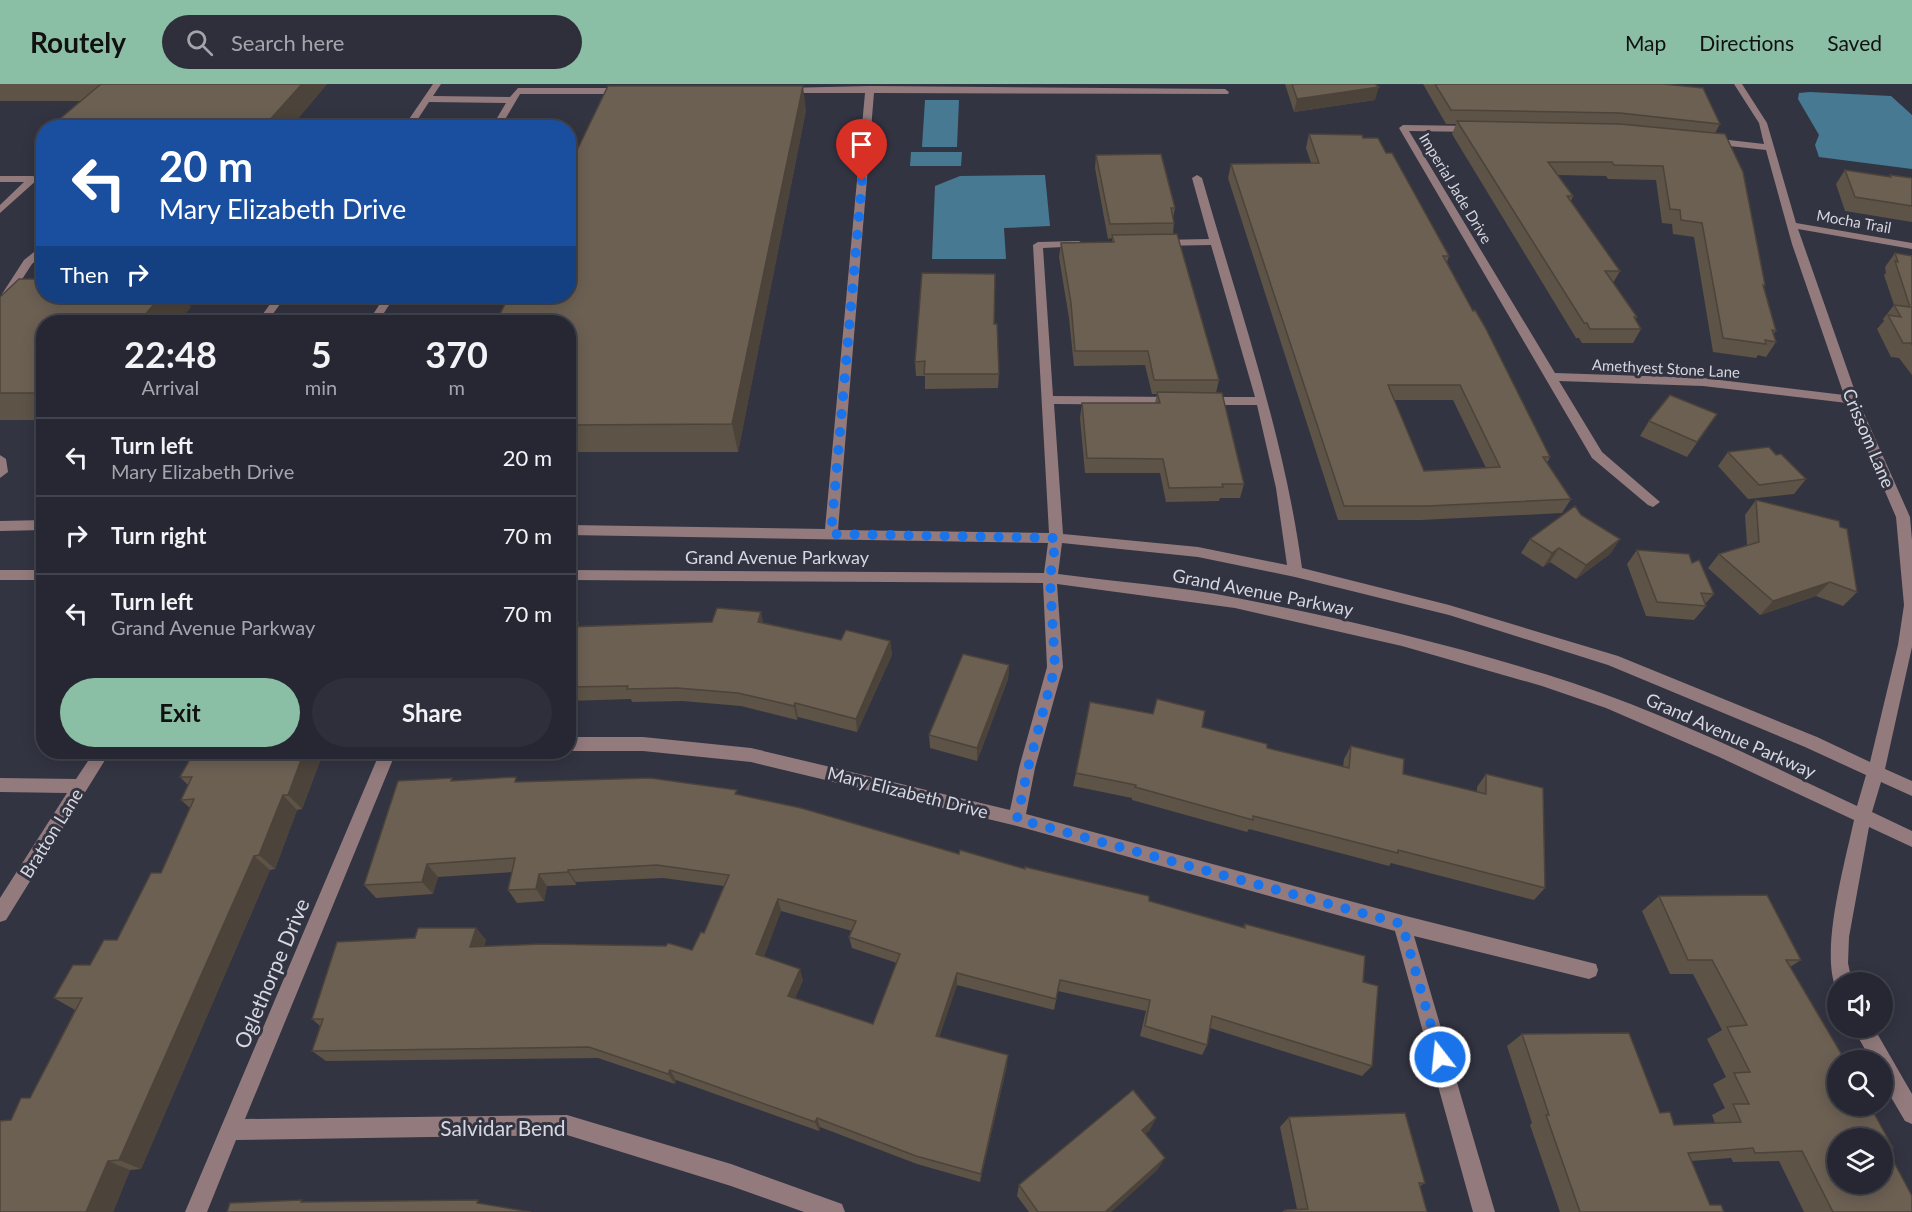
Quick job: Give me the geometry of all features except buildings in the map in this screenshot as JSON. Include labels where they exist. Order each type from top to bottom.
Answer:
[{"type":"street","points":[[412,120],[437,84]]},
{"type":"street","name":"Crissom Lane","points":[[1738,84],[1763,123],[1791,225],[1851,400],[1903,517],[1911,605],[1905,645],[1876,771],[1863,815],[1839,937],[1841,972]]},
{"type":"street","points":[[500,120],[520,87],[632,90]]},
{"type":"street","points":[[775,90],[1225,92]]},
{"type":"street","points":[[831,534],[870,90]]},
{"type":"street","points":[[426,99],[513,100]]},
{"type":"street","name":"Imperial Jade Drive","points":[[1485,129],[1403,128],[1597,455],[1653,502]]},
{"type":"street","points":[[1704,141],[1771,148]]},
{"type":"street","points":[[1197,178],[1263,401],[1287,508],[1295,572]]},
{"type":"street","points":[[0,179],[33,179],[0,210]]},
{"type":"street","name":"Mocha Trail","points":[[1791,225],[1912,246]]},
{"type":"street","points":[[1144,243],[1215,242]]},
{"type":"street","points":[[1017,819],[1055,667],[1050,578],[1056,538],[1038,245],[1097,244]]},
{"type":"street","points":[[4,296],[36,254]]},
{"type":"street","points":[[4,296],[28,289]]},
{"type":"street","name":"Amethyest Stone Lane","points":[[1551,377],[1703,382],[1851,400]]},
{"type":"street","points":[[1049,400],[1263,401]]},
{"type":"street","points":[[0,459],[2,472],[0,474]]},
{"type":"street","points":[[0,525],[36,525]]},
{"type":"street","name":"Grand Avenue Parkway","points":[[576,530],[1056,538],[1198,552],[1295,572],[1449,610],[1613,660],[1876,771],[1912,789]]},
{"type":"street","points":[[0,576],[36,575]]},
{"type":"street","name":"Grand Avenue Parkway","points":[[576,575],[1050,578],[1235,603],[1402,640],[1533,677],[1612,704],[1723,751],[1912,839]]},
{"type":"street","name":"Mary Elizabeth Drive","points":[[576,744],[643,744],[751,755],[1017,819],[1402,924],[1589,970]]},
{"type":"street","name":"Bratton Lane","points":[[0,914],[97,759]]},
{"type":"street","name":"Oglethorpe Drive","points":[[196,1212],[385,759]]},
{"type":"street","points":[[0,785],[80,786]]},
{"type":"street","points":[[1402,924],[1484,1212]]},
{"type":"street","points":[[1893,1080],[1912,1114]]},
{"type":"street","name":"Salvidar Bend","points":[[230,1130],[567,1125],[730,1175],[834,1212]]},
{"type":"water","points":[[1799,93],[1891,96],[1912,115],[1912,169],[1819,157],[1815,145],[1819,135],[1798,99]]},
{"type":"water","points":[[925,100],[959,100],[957,147],[922,147]]},
{"type":"water","points":[[911,152],[962,152],[961,166],[910,166]]},
{"type":"water","points":[[1045,175],[1050,226],[1004,228],[1006,259],[932,259],[935,186],[960,176]]},
{"type":"route","points":[[862,181],[831,534],[1056,538],[1050,578],[1055,667],[1017,819],[1402,924],[1440,1057]]}]
